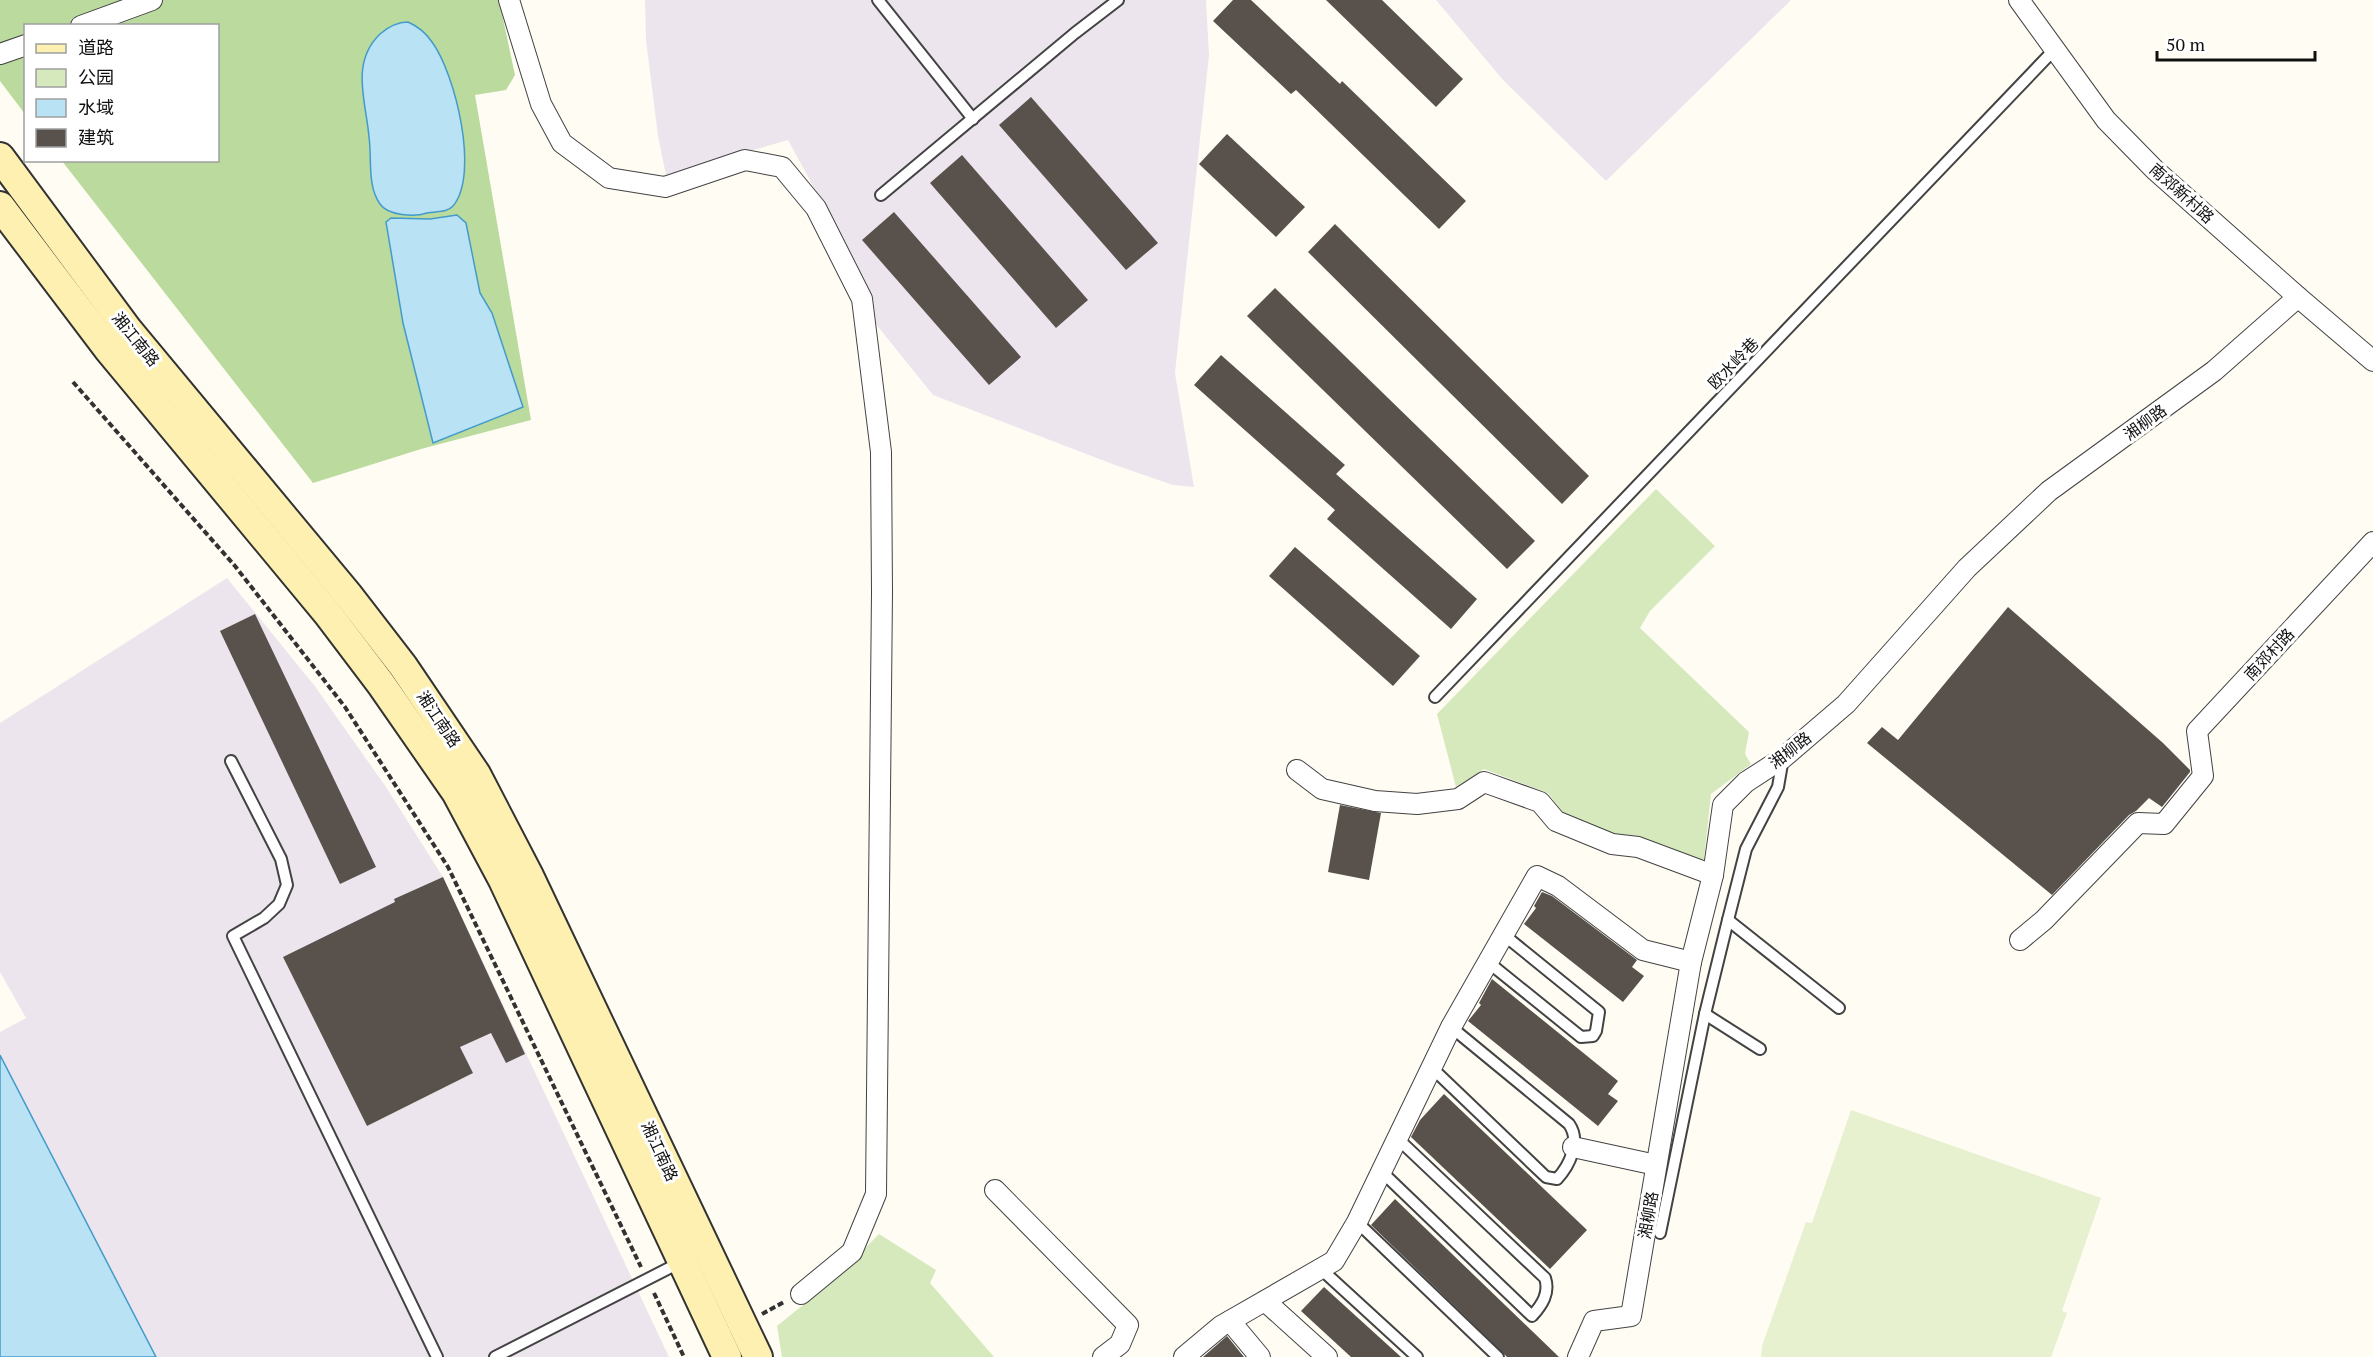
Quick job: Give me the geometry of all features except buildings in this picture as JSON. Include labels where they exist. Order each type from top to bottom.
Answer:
[{"type":"main road","name":"湘江南路","points":[[0,157],[128,330],[349,596],[403,666],[476,774],[529,876],[758,1357]]},
{"type":"main road","name":"湘江南路","points":[[0,206],[109,350],[328,614],[381,684],[456,792],[503,880],[727,1357]]},
{"type":"street","points":[[86,24],[152,0]]},
{"type":"street","points":[[509,0],[541,104],[562,143],[609,178],[664,187],[745,160],[782,166],[816,208],[862,299],[881,452],[882,592],[876,1194],[852,1252],[801,1294]]},
{"type":"street","name":"南郊新村路","points":[[2019,0],[2106,120],[2155,170],[2373,361]]},
{"type":"street","points":[[0,54],[24,46]]},
{"type":"street","name":"湘柳路","points":[[1578,1357],[1594,1321],[1631,1316],[1691,962],[1713,875],[1723,805],[1746,782],[1784,758],[1846,704],[1967,568],[2049,491],[2214,371],[2298,297]]},
{"type":"street","name":"南郊村路","points":[[2020,940],[2044,920],[2138,823],[2164,824],[2203,776],[2197,731],[2373,542]]},
{"type":"street","points":[[1297,770],[1322,789],[1375,801],[1417,804],[1458,799],[1484,782],[1540,802],[1556,822],[1612,844],[1638,847],[1713,875]]},
{"type":"street","points":[[1184,1357],[1221,1326],[1334,1261],[1357,1222],[1451,1027],[1537,876],[1558,886],[1643,950],[1691,962]]},
{"type":"street","points":[[1573,1148],[1656,1165]]},
{"type":"street","points":[[995,1190],[1128,1325],[1120,1344],[1103,1357]]},
{"type":"street","points":[[1265,1300],[1327,1357]]},
{"type":"street","points":[[1230,1321],[1260,1357]]},
{"type":"lane","points":[[878,0],[973,118]]},
{"type":"lane","points":[[881,195],[1075,33],[1119,0]]},
{"type":"lane","name":"欧水岭巷","points":[[1435,697],[2054,50]]},
{"type":"lane","points":[[1660,1233],[1705,1014],[1746,849],[1778,787],[1784,758]]},
{"type":"lane","points":[[231,761],[281,859],[287,885],[279,904],[264,918],[233,936],[437,1357]]},
{"type":"lane","points":[[1728,920],[1839,1008]]},
{"type":"lane","points":[[1488,962],[1581,1037],[1593,1036],[1599,1012],[1504,935]]},
{"type":"lane","points":[[1705,1014],[1760,1049]]},
{"type":"lane","points":[[1431,1067],[1546,1177],[1557,1179],[1566,1170],[1573,1148],[1573,1129],[1569,1124],[1451,1027]]},
{"type":"lane","points":[[1382,1171],[1532,1316],[1541,1306],[1547,1283],[1545,1278],[1397,1138]]},
{"type":"lane","points":[[1357,1222],[1498,1357]]},
{"type":"lane","points":[[495,1357],[682,1261]]},
{"type":"lane","points":[[1321,1269],[1418,1357]]},
{"type":"path","points":[[73,382],[235,566],[345,707],[448,867],[684,1357]]},
{"type":"path","points":[[761,1314],[801,1294]]},
{"type":"shaded area","points":[[645,0],[1206,0],[1209,55],[1175,373],[1194,487],[1173,485],[1115,465],[933,395],[871,318],[870,291],[788,140],[666,175],[658,136],[646,40]]},
{"type":"shaded area","points":[[1436,0],[1791,0],[1606,181],[1503,80]]},
{"type":"shaded area","points":[[227,578],[314,685],[386,787],[443,877],[669,1357],[156,1357],[0,1055],[0,1032],[26,1018],[0,972],[0,723]]},
{"type":"green space","points":[[0,0],[499,0],[515,75],[506,90],[475,95],[531,420],[421,449],[313,483],[63,162],[219,162],[219,24],[24,24],[24,113],[0,81]]},
{"type":"green space","points":[[1656,489],[1715,546],[1650,611],[1640,628],[1749,732],[1745,754],[1751,764],[1711,794],[1704,859],[1698,861],[1635,837],[1615,836],[1564,814],[1548,793],[1484,769],[1456,787],[1437,714]]},
{"type":"green space","points":[[1851,1110],[2101,1198],[2062,1311],[2067,1313],[2051,1357],[1761,1357],[1762,1346],[1806,1222],[1812,1223]]},
{"type":"green space","points":[[879,1234],[936,1270],[930,1283],[994,1357],[782,1357],[777,1326],[834,1280]]},
{"type":"water","points":[[408,22],[427,36],[441,57],[456,99],[464,148],[461,191],[453,206],[445,211],[416,215],[389,211],[380,204],[376,197],[372,181],[362,83],[365,57],[371,45],[386,29]]},
{"type":"water","points":[[457,215],[466,223],[480,293],[492,313],[523,407],[433,443],[403,323],[386,222],[391,218],[430,219]]},
{"type":"water","points":[[0,1055],[156,1357],[0,1357]]}]
